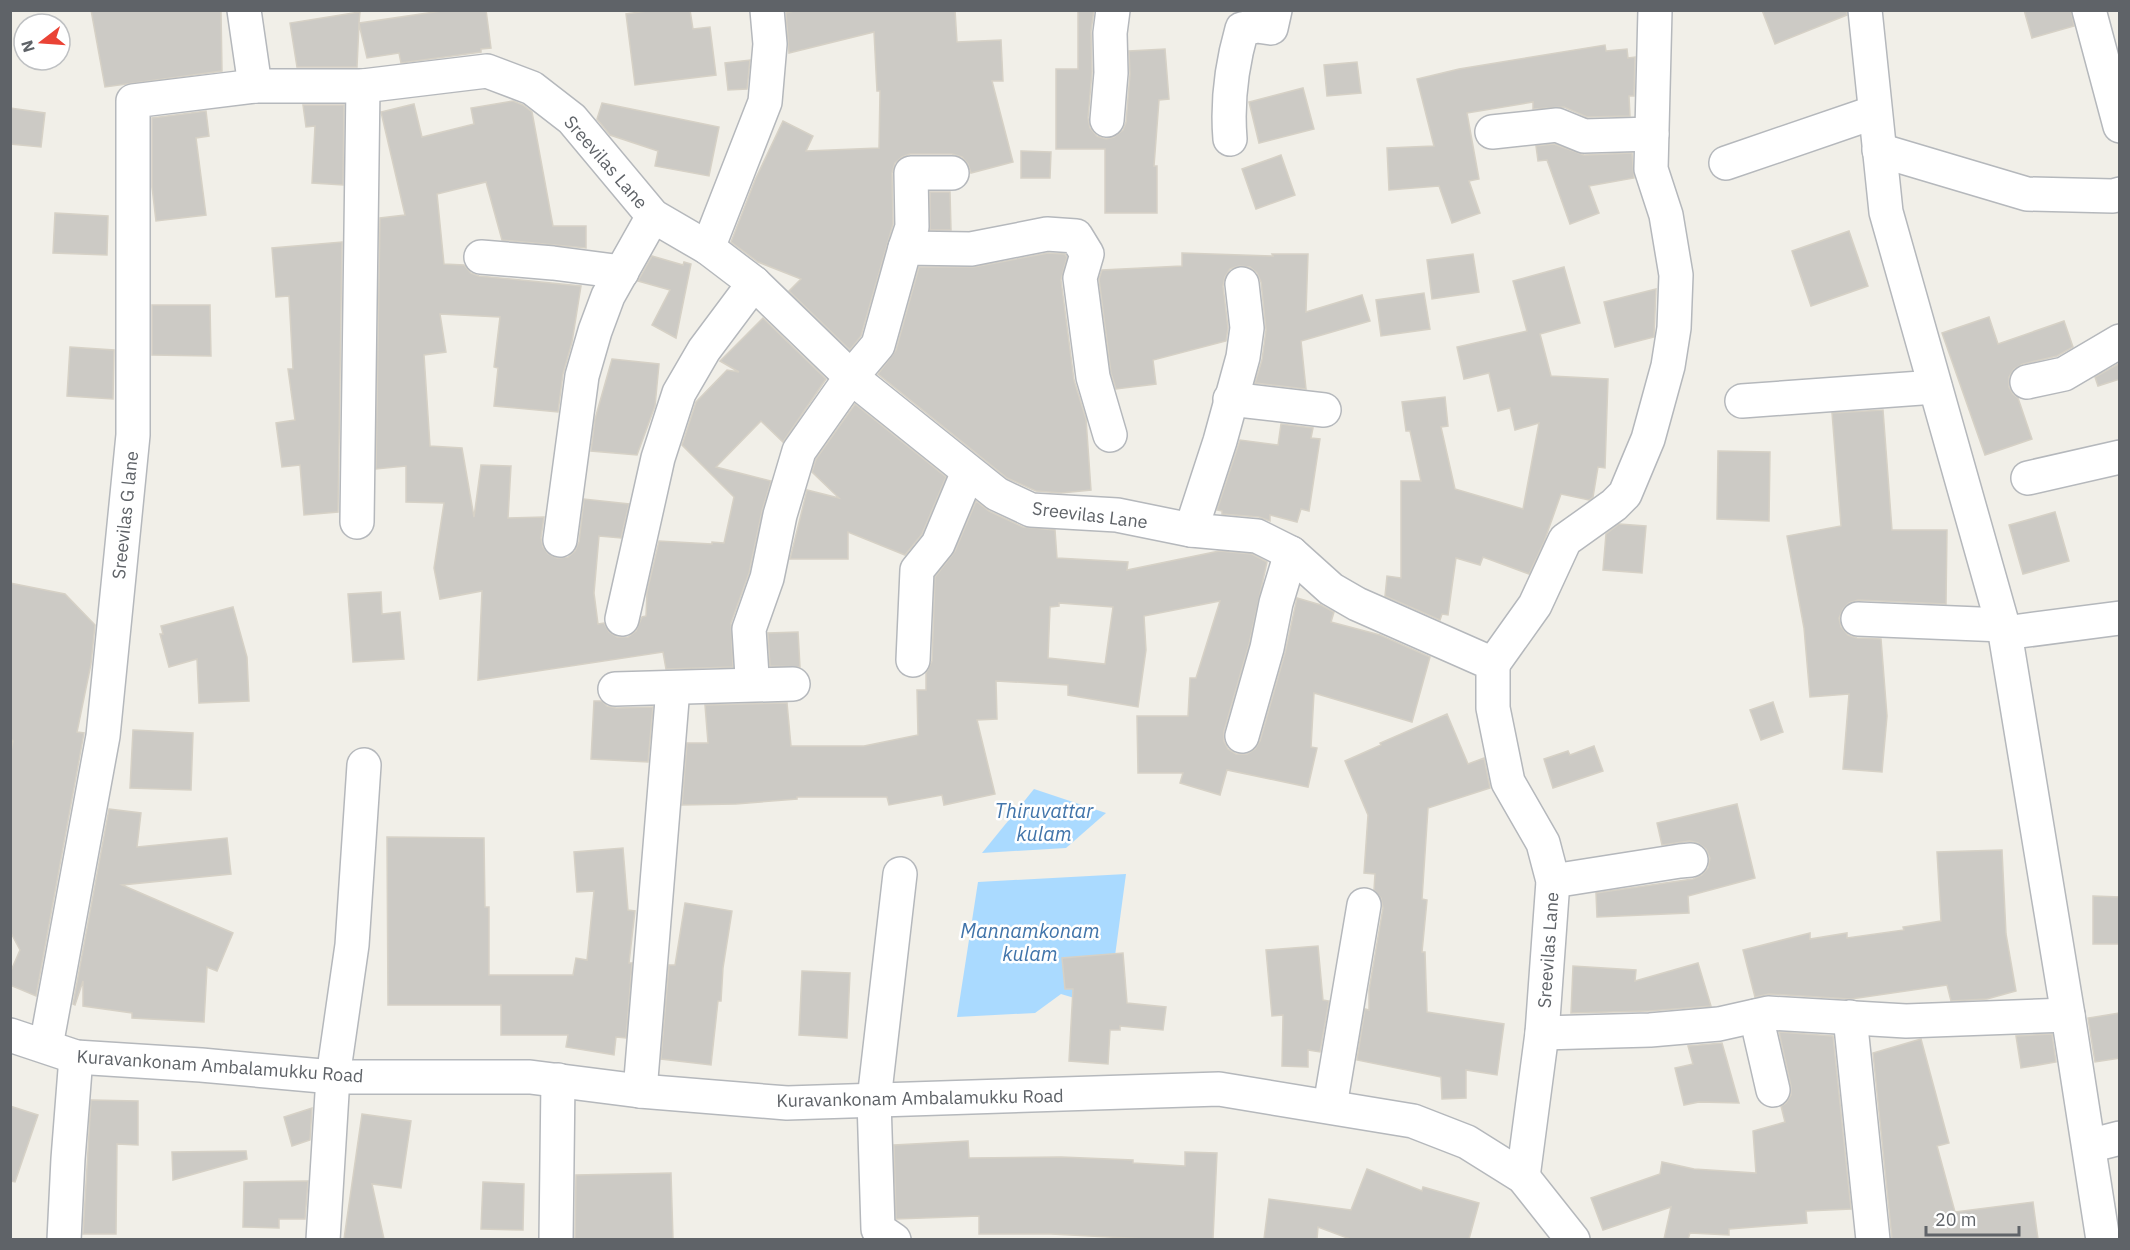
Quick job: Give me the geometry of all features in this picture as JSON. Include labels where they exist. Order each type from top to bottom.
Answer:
[{"type":"street","points":[[244,10],[255,86]]},
{"type":"street","points":[[708,248],[765,102],[770,44],[767,10]]},
{"type":"street","points":[[1107,120],[1113,10]]},
{"type":"street","points":[[1230,139],[1228,116],[1236,50],[1242,29],[1257,26],[1271,28],[1275,10]]},
{"type":"street","points":[[1493,664],[1536,605],[1565,540],[1608,511],[1625,494],[1648,439],[1668,366],[1674,328],[1676,275],[1666,215],[1651,169],[1655,10]]},
{"type":"street","points":[[1865,10],[1886,212],[2004,629],[2068,1015],[2104,1142],[2103,1239]]},
{"type":"street","points":[[2089,10],[2120,126]]},
{"type":"street","name":"Sreevilas Lane","points":[[255,86],[363,86],[487,71],[532,88],[572,119],[652,216],[708,248],[754,283],[851,377],[997,495],[1031,510],[1117,515],[1191,530],[1257,536],[1291,553],[1331,589],[1357,604],[1493,664],[1493,708],[1508,782],[1543,843],[1554,881],[1542,1034],[1523,1177]]},
{"type":"street","name":"Sreevilas G lane","points":[[46,1046],[103,736],[132,446],[133,101],[255,86]]},
{"type":"street","points":[[357,522],[363,86]]},
{"type":"street","points":[[1726,163],[1875,112]]},
{"type":"street","points":[[1492,132],[1557,125],[1584,136],[1652,134]]},
{"type":"street","points":[[1879,150],[2026,194],[2113,196],[2120,194]]},
{"type":"street","points":[[752,676],[749,629],[767,578],[780,514],[799,451],[851,377],[879,345],[912,227],[911,173],[952,173]]},
{"type":"street","points":[[560,540],[582,376],[594,331],[608,296],[652,216]]},
{"type":"street","points":[[905,248],[971,249],[1047,234],[1076,236],[1087,254],[1080,278],[1093,377],[1110,435]]},
{"type":"street","points":[[481,257],[621,272]]},
{"type":"street","points":[[622,619],[658,458],[679,393],[704,350],[754,283]]},
{"type":"street","points":[[1191,530],[1220,441],[1243,357],[1247,328],[1242,284]]},
{"type":"street","points":[[2027,382],[2064,374],[2120,341]]},
{"type":"street","points":[[1742,401],[1935,387]]},
{"type":"street","points":[[1230,399],[1324,410]]},
{"type":"street","points":[[2028,478],[2120,457]]},
{"type":"street","points":[[913,660],[917,570],[938,544],[968,472]]},
{"type":"street","points":[[1242,736],[1291,553]]},
{"type":"street","points":[[1858,619],[2004,629],[2120,618]]},
{"type":"street","points":[[615,689],[793,684]]},
{"type":"street","points":[[640,1091],[673,688]]},
{"type":"street","points":[[323,1239],[333,1077],[352,945],[364,765]]},
{"type":"street","points":[[1554,881],[1691,860]]},
{"type":"street","points":[[894,1239],[878,1229],[874,1100],[900,874]]},
{"type":"street","points":[[1330,1106],[1364,906]]},
{"type":"street","points":[[1542,1034],[1650,1030],[1719,1024],[1768,1013],[1906,1021],[2068,1015]]},
{"type":"street","points":[[1756,1016],[1773,1090]]},
{"type":"street","points":[[1850,1017],[1873,1239]]},
{"type":"street","name":"Kuravankonam Ambalamukku Road","points":[[10,1035],[76,1057],[333,1077],[530,1077],[640,1091],[787,1103],[1219,1089],[1413,1120],[1467,1142],[1523,1177],[1573,1239]]},
{"type":"street","points":[[64,1239],[76,1057]]},
{"type":"street","points":[[555,1239],[558,1080]]},
{"type":"water","name":"Thiruvattar kulam","points":[[1034,789],[1106,813],[1066,848],[982,853]]},
{"type":"water","name":"Mannamkonam kulam","points":[[1126,874],[1108,1008],[1061,994],[1035,1013],[957,1017],[978,882]]},
{"type":"building","points":[[91,10],[221,10],[222,71],[105,87]]},
{"type":"building","points":[[448,10],[486,10],[491,48],[481,49],[481,52],[401,63],[399,53],[367,58],[359,24],[357,67],[297,67],[290,23],[360,12],[359,23]]},
{"type":"building","points":[[654,10],[690,10],[693,29],[710,27],[716,75],[635,85],[626,14]]},
{"type":"building","points":[[798,10],[955,10],[957,42],[1001,40],[1003,81],[992,81],[1013,162],[971,173],[962,157],[952,154],[910,154],[895,163],[892,173],[893,224],[861,336],[850,350],[789,291],[801,279],[758,262],[731,242],[755,180],[783,121],[813,136],[806,151],[879,148],[880,91],[877,91],[874,32],[789,53],[786,13]]},
{"type":"building","points":[[1078,10],[1094,10],[1091,31],[1092,72],[1088,118],[1090,128],[1097,136],[1106,139],[1114,137],[1123,130],[1126,122],[1130,74],[1129,51],[1165,49],[1169,99],[1159,100],[1154,166],[1157,166],[1157,213],[1105,213],[1105,149],[1056,149],[1056,69],[1078,69]]},
{"type":"building","points":[[1762,10],[1846,10],[1847,15],[1775,44]]},
{"type":"building","points":[[2024,10],[2071,10],[2074,26],[2032,38]]},
{"type":"building","points":[[1605,45],[1606,51],[1627,49],[1628,58],[1635,57],[1634,96],[1629,96],[1630,116],[1587,117],[1564,107],[1533,109],[1533,102],[1467,113],[1479,179],[1469,181],[1480,213],[1452,223],[1439,186],[1389,190],[1387,148],[1434,146],[1417,79],[1459,69]]},
{"type":"building","points":[[750,60],[747,89],[728,90],[725,63]]},
{"type":"building","points":[[1357,62],[1361,93],[1327,96],[1324,65]]},
{"type":"building","points":[[1303,88],[1314,129],[1259,143],[1249,102]]},
{"type":"building","points":[[513,101],[532,112],[553,226],[586,226],[586,248],[502,240],[486,182],[437,194],[444,264],[464,265],[471,273],[479,276],[581,286],[572,342],[563,374],[558,412],[494,406],[498,368],[494,367],[500,317],[440,314],[446,352],[424,355],[430,446],[462,448],[474,517],[481,465],[511,466],[508,518],[544,517],[541,538],[543,547],[548,554],[557,558],[568,557],[575,551],[579,542],[584,499],[629,504],[621,538],[599,536],[594,593],[598,624],[604,623],[609,632],[617,637],[628,637],[636,631],[642,617],[646,616],[647,592],[659,541],[724,543],[734,497],[682,445],[696,402],[727,370],[739,372],[720,361],[763,318],[826,379],[783,442],[761,421],[716,467],[771,481],[749,573],[731,623],[733,667],[666,669],[663,652],[478,680],[482,591],[440,599],[434,568],[444,503],[406,502],[406,466],[376,469],[380,218],[405,215],[381,112],[414,104],[422,137],[474,124],[471,108]]},
{"type":"building","points":[[602,103],[719,127],[709,176],[655,166],[658,151],[610,135],[597,119]]},
{"type":"building","points":[[303,105],[344,105],[343,185],[312,183],[315,126],[306,127]]},
{"type":"building","points":[[10,108],[45,113],[41,147],[10,144]]},
{"type":"building","points":[[206,111],[209,136],[196,138],[206,215],[156,221],[152,187],[152,118]]},
{"type":"building","points":[[1554,144],[1584,155],[1632,153],[1634,178],[1589,186],[1599,213],[1570,224],[1547,160],[1538,161],[1536,146]]},
{"type":"building","points":[[1021,151],[1051,152],[1050,178],[1021,178]]},
{"type":"building","points":[[1281,155],[1295,195],[1256,209],[1242,169]]},
{"type":"building","points":[[930,192],[950,192],[951,230],[930,230]]},
{"type":"building","points":[[55,213],[108,216],[107,255],[53,253]]},
{"type":"building","points":[[1849,231],[1868,286],[1811,306],[1792,251]]},
{"type":"building","points":[[342,242],[338,512],[304,515],[300,465],[282,467],[276,423],[295,420],[288,369],[293,369],[289,296],[276,297],[272,248]]},
{"type":"building","points":[[1048,253],[1065,254],[1067,257],[1061,280],[1074,380],[1086,419],[1091,490],[1061,493],[1036,491],[1007,478],[878,374],[896,350],[919,267],[974,267]]},
{"type":"building","points":[[1182,253],[1273,256],[1272,254],[1308,254],[1306,312],[1362,295],[1370,321],[1301,341],[1306,389],[1255,383],[1262,360],[1266,330],[1261,282],[1257,273],[1250,267],[1239,266],[1230,269],[1223,286],[1228,328],[1226,341],[1153,360],[1156,384],[1116,389],[1111,373],[1099,279],[1102,270],[1182,266]]},
{"type":"building","points":[[1473,254],[1479,292],[1432,299],[1427,260]]},
{"type":"building","points":[[652,256],[683,265],[684,262],[691,264],[676,338],[652,325],[670,290],[638,281]]},
{"type":"building","points":[[1564,267],[1580,323],[1540,334],[1551,376],[1608,379],[1605,468],[1598,467],[1593,497],[1589,500],[1561,494],[1544,542],[1529,574],[1483,557],[1480,565],[1456,558],[1448,615],[1442,614],[1440,620],[1385,596],[1387,576],[1401,578],[1401,481],[1421,481],[1410,431],[1406,431],[1402,402],[1445,397],[1448,426],[1441,427],[1455,489],[1523,509],[1539,423],[1515,430],[1510,408],[1498,411],[1489,373],[1464,379],[1457,347],[1527,331],[1513,281]]},
{"type":"building","points":[[1656,289],[1654,337],[1615,347],[1604,302]]},
{"type":"building","points":[[1424,293],[1430,329],[1381,336],[1376,300]]},
{"type":"building","points":[[152,305],[210,305],[211,356],[152,355]]},
{"type":"building","points":[[1989,317],[1998,344],[2064,321],[2073,347],[2057,356],[2023,364],[2014,369],[2009,377],[2009,387],[2018,398],[2032,439],[1985,455],[1942,333]]},
{"type":"building","points":[[70,347],[114,350],[113,399],[67,396]]},
{"type":"building","points":[[612,359],[659,364],[655,406],[637,455],[591,451],[595,419]]},
{"type":"building","points":[[2120,363],[2120,379],[2098,386],[2095,377]]},
{"type":"building","points":[[855,404],[946,477],[922,534],[905,555],[848,532],[848,559],[790,559],[807,490],[839,498],[812,472],[816,459]]},
{"type":"building","points":[[1883,410],[1892,530],[1947,530],[1946,604],[1858,600],[1849,603],[1839,618],[1841,627],[1848,635],[1857,638],[1881,639],[1887,716],[1882,772],[1843,769],[1849,694],[1810,697],[1804,628],[1787,536],[1841,526],[1832,413]]},
{"type":"building","points":[[1281,424],[1313,428],[1311,438],[1320,439],[1309,511],[1301,509],[1297,522],[1270,515],[1270,521],[1259,517],[1222,514],[1222,511],[1217,510],[1240,440],[1278,445]]},
{"type":"building","points":[[1718,451],[1770,452],[1769,521],[1717,519]]},
{"type":"building","points":[[976,501],[989,511],[1023,527],[1055,530],[1057,558],[1128,562],[1127,570],[1219,551],[1252,554],[1267,562],[1249,644],[1224,731],[1224,741],[1228,749],[1236,754],[1247,754],[1255,749],[1260,741],[1285,653],[1297,598],[1321,605],[1334,612],[1331,622],[1380,635],[1430,657],[1412,722],[1314,693],[1311,747],[1317,748],[1308,787],[1227,770],[1220,795],[1180,783],[1183,773],[1138,773],[1137,716],[1188,716],[1190,678],[1196,678],[1220,601],[1144,616],[1146,650],[1138,707],[1068,695],[1068,685],[996,681],[997,719],[977,720],[995,794],[944,805],[942,795],[889,805],[887,797],[797,797],[797,799],[736,804],[682,805],[687,743],[708,743],[705,705],[787,703],[791,746],[864,746],[918,735],[917,690],[926,690],[926,673],[932,661],[935,577],[955,551]],"holes":[[[1059,603],[1113,607],[1105,664],[1048,658],[1050,607],[1059,606]]]},
{"type":"building","points":[[2055,512],[2069,561],[2023,574],[2009,525]]},
{"type":"building","points":[[1619,524],[1646,526],[1642,573],[1603,570],[1606,534]]},
{"type":"building","points":[[10,583],[65,594],[95,625],[91,664],[77,732],[84,733],[36,996],[10,985],[10,973],[20,950],[10,931],[10,755],[13,741],[10,738]]},
{"type":"building","points":[[381,592],[382,614],[400,612],[404,659],[353,662],[348,594]]},
{"type":"building","points":[[233,607],[247,657],[249,701],[199,703],[197,659],[169,667],[160,634],[163,634],[161,626]]},
{"type":"building","points":[[798,632],[800,667],[770,666],[768,633]]},
{"type":"building","points":[[594,701],[602,701],[607,706],[616,708],[653,707],[648,762],[591,759]]},
{"type":"building","points":[[1773,702],[1783,732],[1761,740],[1750,710]]},
{"type":"building","points":[[1447,714],[1468,764],[1484,758],[1490,788],[1428,808],[1422,899],[1427,900],[1422,952],[1425,952],[1427,1012],[1504,1024],[1497,1075],[1466,1070],[1466,1098],[1442,1099],[1441,1077],[1357,1060],[1365,1009],[1369,1010],[1369,990],[1383,908],[1381,898],[1374,890],[1375,874],[1364,873],[1368,815],[1345,761]]},
{"type":"building","points":[[133,730],[193,733],[191,790],[130,788]]},
{"type":"building","points":[[1594,746],[1603,771],[1553,788],[1544,759],[1568,751],[1570,755]]},
{"type":"building","points":[[1737,804],[1755,878],[1688,896],[1689,913],[1597,917],[1596,893],[1693,879],[1702,875],[1708,868],[1710,858],[1706,849],[1698,843],[1690,841],[1662,845],[1657,823]]},
{"type":"building","points":[[109,809],[141,813],[137,847],[227,838],[231,874],[122,885],[233,933],[217,971],[207,967],[204,1022],[132,1018],[132,1013],[83,1006],[83,981],[75,1005],[73,1004]]},
{"type":"building","points":[[387,837],[484,838],[485,907],[489,907],[489,975],[573,975],[576,958],[587,960],[594,891],[577,892],[574,852],[623,848],[628,910],[635,911],[629,963],[632,963],[626,1038],[616,1037],[614,1055],[566,1047],[568,1035],[501,1035],[501,1005],[388,1005]]},
{"type":"building","points":[[2002,850],[2006,934],[2016,991],[1987,999],[1951,1001],[1947,985],[1851,999],[1769,994],[1755,997],[1743,950],[1810,933],[1810,939],[1847,933],[1847,938],[1904,930],[1903,927],[1941,921],[1937,852]]},
{"type":"building","points":[[2093,896],[2120,897],[2120,944],[2093,944]]},
{"type":"building","points":[[685,903],[732,911],[711,1065],[661,1059],[669,965],[675,965]]},
{"type":"building","points":[[1318,946],[1323,1000],[1329,1001],[1320,1052],[1308,1050],[1308,1067],[1282,1066],[1283,1015],[1272,1016],[1266,950]]},
{"type":"building","points":[[1123,953],[1127,1003],[1166,1007],[1163,1030],[1120,1026],[1120,1030],[1110,1030],[1108,1064],[1069,1061],[1073,989],[1065,989],[1062,958]]},
{"type":"building","points":[[1698,963],[1711,1006],[1649,1011],[1571,1013],[1573,966],[1636,970],[1635,981]]},
{"type":"building","points":[[802,971],[850,973],[847,1038],[799,1035]]},
{"type":"building","points":[[2120,1013],[2120,1058],[2095,1062],[2088,1018]]},
{"type":"building","points":[[1779,1032],[1833,1036],[1851,1209],[1806,1211],[1807,1223],[1729,1229],[1729,1235],[1690,1233],[1688,1239],[1664,1239],[1671,1207],[1603,1230],[1591,1198],[1660,1174],[1662,1162],[1694,1169],[1756,1173],[1753,1131],[1785,1122],[1781,1106],[1791,1095]]},
{"type":"building","points":[[2052,1034],[2056,1062],[2021,1068],[2016,1036]]},
{"type":"building","points":[[1921,1039],[1949,1143],[1937,1146],[1955,1212],[2033,1202],[2038,1239],[1892,1239],[1873,1053]]},
{"type":"building","points":[[1722,1043],[1739,1103],[1699,1102],[1684,1105],[1675,1068],[1693,1064],[1688,1046]]},
{"type":"building","points":[[91,1100],[138,1101],[138,1145],[117,1144],[116,1234],[83,1234]]},
{"type":"building","points":[[10,1106],[38,1115],[15,1182],[10,1181]]},
{"type":"building","points":[[312,1108],[310,1140],[292,1146],[284,1117]]},
{"type":"building","points":[[362,1114],[411,1121],[401,1188],[372,1184],[384,1239],[344,1239]]},
{"type":"building","points":[[968,1141],[969,1158],[1061,1157],[1133,1160],[1133,1163],[1185,1166],[1185,1152],[1217,1153],[1213,1239],[979,1234],[979,1216],[896,1219],[894,1145]]},
{"type":"building","points":[[246,1151],[247,1159],[173,1180],[172,1152]]},
{"type":"building","points":[[1367,1169],[1422,1191],[1423,1187],[1479,1203],[1469,1239],[1350,1239],[1318,1227],[1317,1239],[1264,1239],[1269,1199],[1351,1210]]},
{"type":"building","points":[[671,1173],[673,1239],[575,1239],[576,1175]]},
{"type":"building","points":[[308,1181],[305,1219],[279,1219],[279,1228],[243,1227],[244,1182]]},
{"type":"building","points":[[483,1182],[524,1184],[523,1230],[481,1229]]}]
